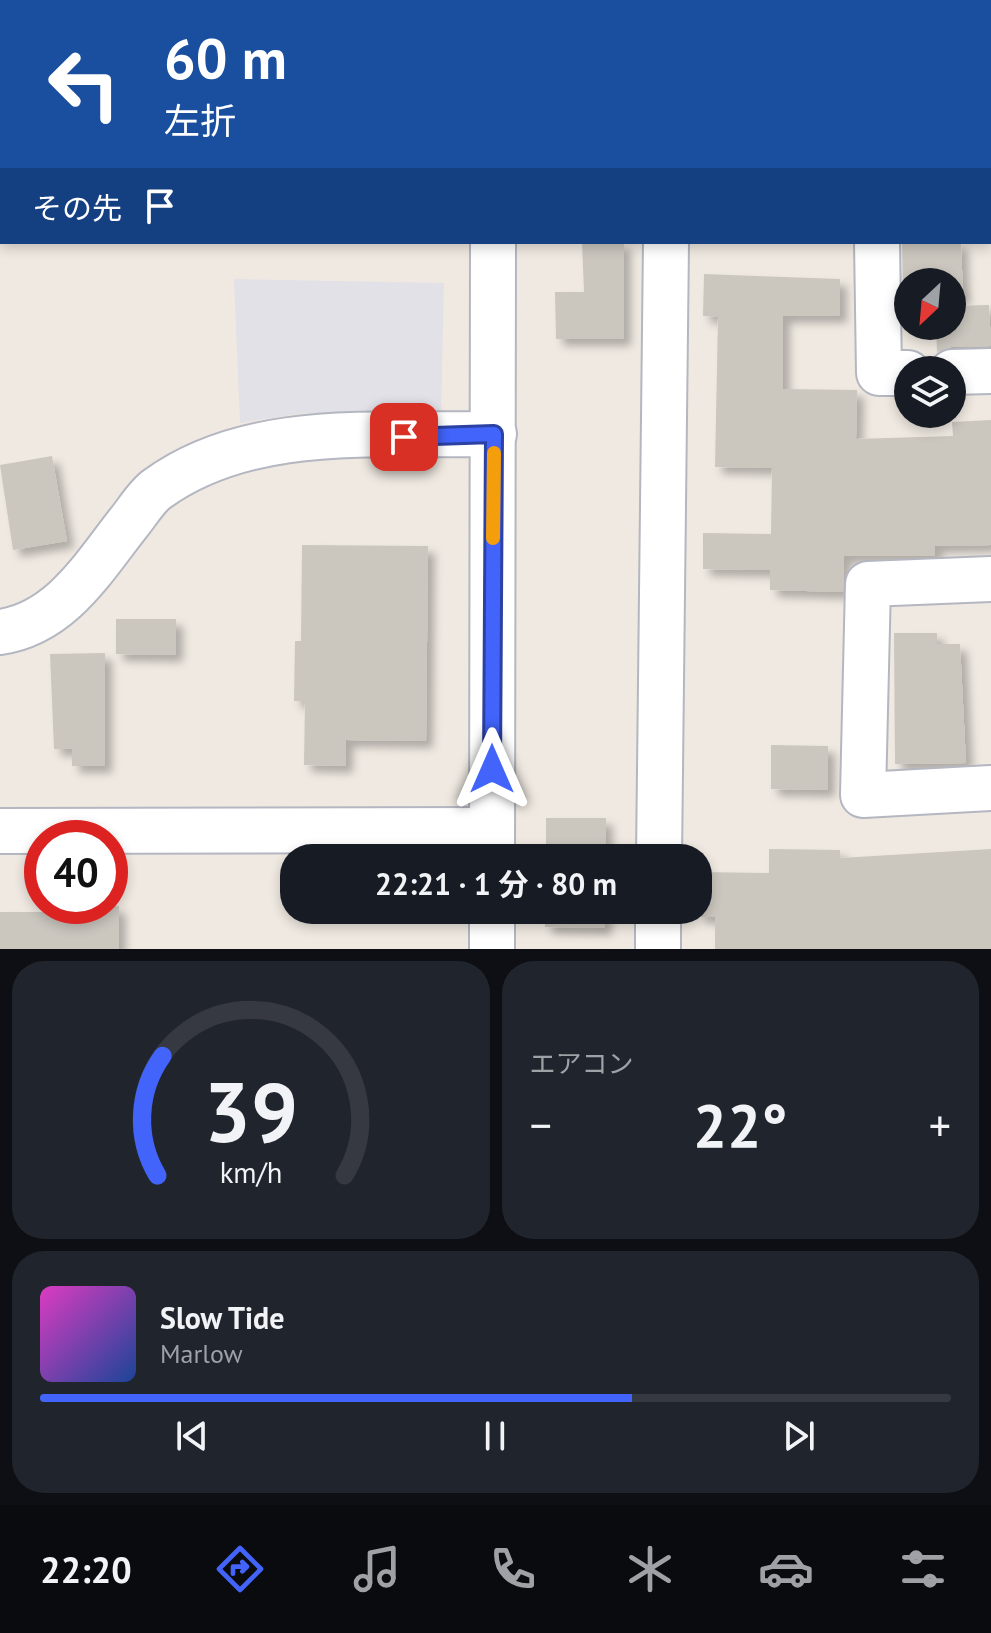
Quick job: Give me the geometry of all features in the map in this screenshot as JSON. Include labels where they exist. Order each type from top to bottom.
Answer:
[{"type":"street","points":[[0,831],[492,844],[493,244]]},
{"type":"street","points":[[659,844],[666,244]]},
{"type":"street","points":[[877,244],[879,373],[894,373]]},
{"type":"street","points":[[966,372],[991,371]]},
{"type":"street","points":[[0,632],[18,629],[64,604],[155,490],[209,459],[285,439],[494,434]]},
{"type":"street","points":[[991,579],[868,584],[863,795],[991,788]]},
{"type":"street","points":[[492,924],[492,949]]},
{"type":"street","points":[[658,924],[658,949]]},
{"type":"shaded area","points":[[234,279],[444,283],[441,416],[304,413],[240,423]]},
{"type":"building","points":[[582,244],[624,244],[624,339],[556,339],[555,292],[584,292]]},
{"type":"building","points":[[902,244],[961,244],[962,268],[902,268]]},
{"type":"building","points":[[704,274],[840,279],[840,316],[783,316],[783,389],[857,390],[856,439],[953,436],[952,428],[966,428],[966,421],[991,420],[991,545],[935,546],[935,556],[844,556],[843,592],[770,590],[770,570],[703,569],[703,533],[771,534],[772,468],[715,467],[718,317],[703,316]]},
{"type":"building","points":[[989,305],[991,346],[951,347],[937,352],[937,340],[966,340],[966,306]]},
{"type":"building","points":[[52,456],[67,541],[13,550],[0,465]]},
{"type":"building","points":[[302,545],[428,546],[426,741],[346,740],[346,766],[304,765],[305,701],[294,701],[295,641],[301,641]]},
{"type":"building","points":[[116,619],[176,619],[176,655],[116,654]]},
{"type":"building","points":[[894,633],[937,633],[937,644],[960,644],[966,763],[895,764]]},
{"type":"building","points":[[105,653],[105,766],[72,766],[72,749],[54,749],[50,654]]},
{"type":"building","points":[[771,745],[828,746],[828,790],[771,789]]},
{"type":"building","points":[[546,818],[606,818],[606,844],[546,844]]},
{"type":"building","points":[[769,849],[840,850],[840,858],[991,849],[991,949],[715,949],[712,872],[769,873]]},
{"type":"building","points":[[0,912],[24,912],[24,924],[119,924],[119,949],[0,949]]},
{"type":"building","points":[[545,924],[605,924],[605,928],[545,927]]},
{"type":"slow traffic","points":[[493,538],[494,453]]},
{"type":"route","points":[[404,437],[494,434],[492,769]]}]
